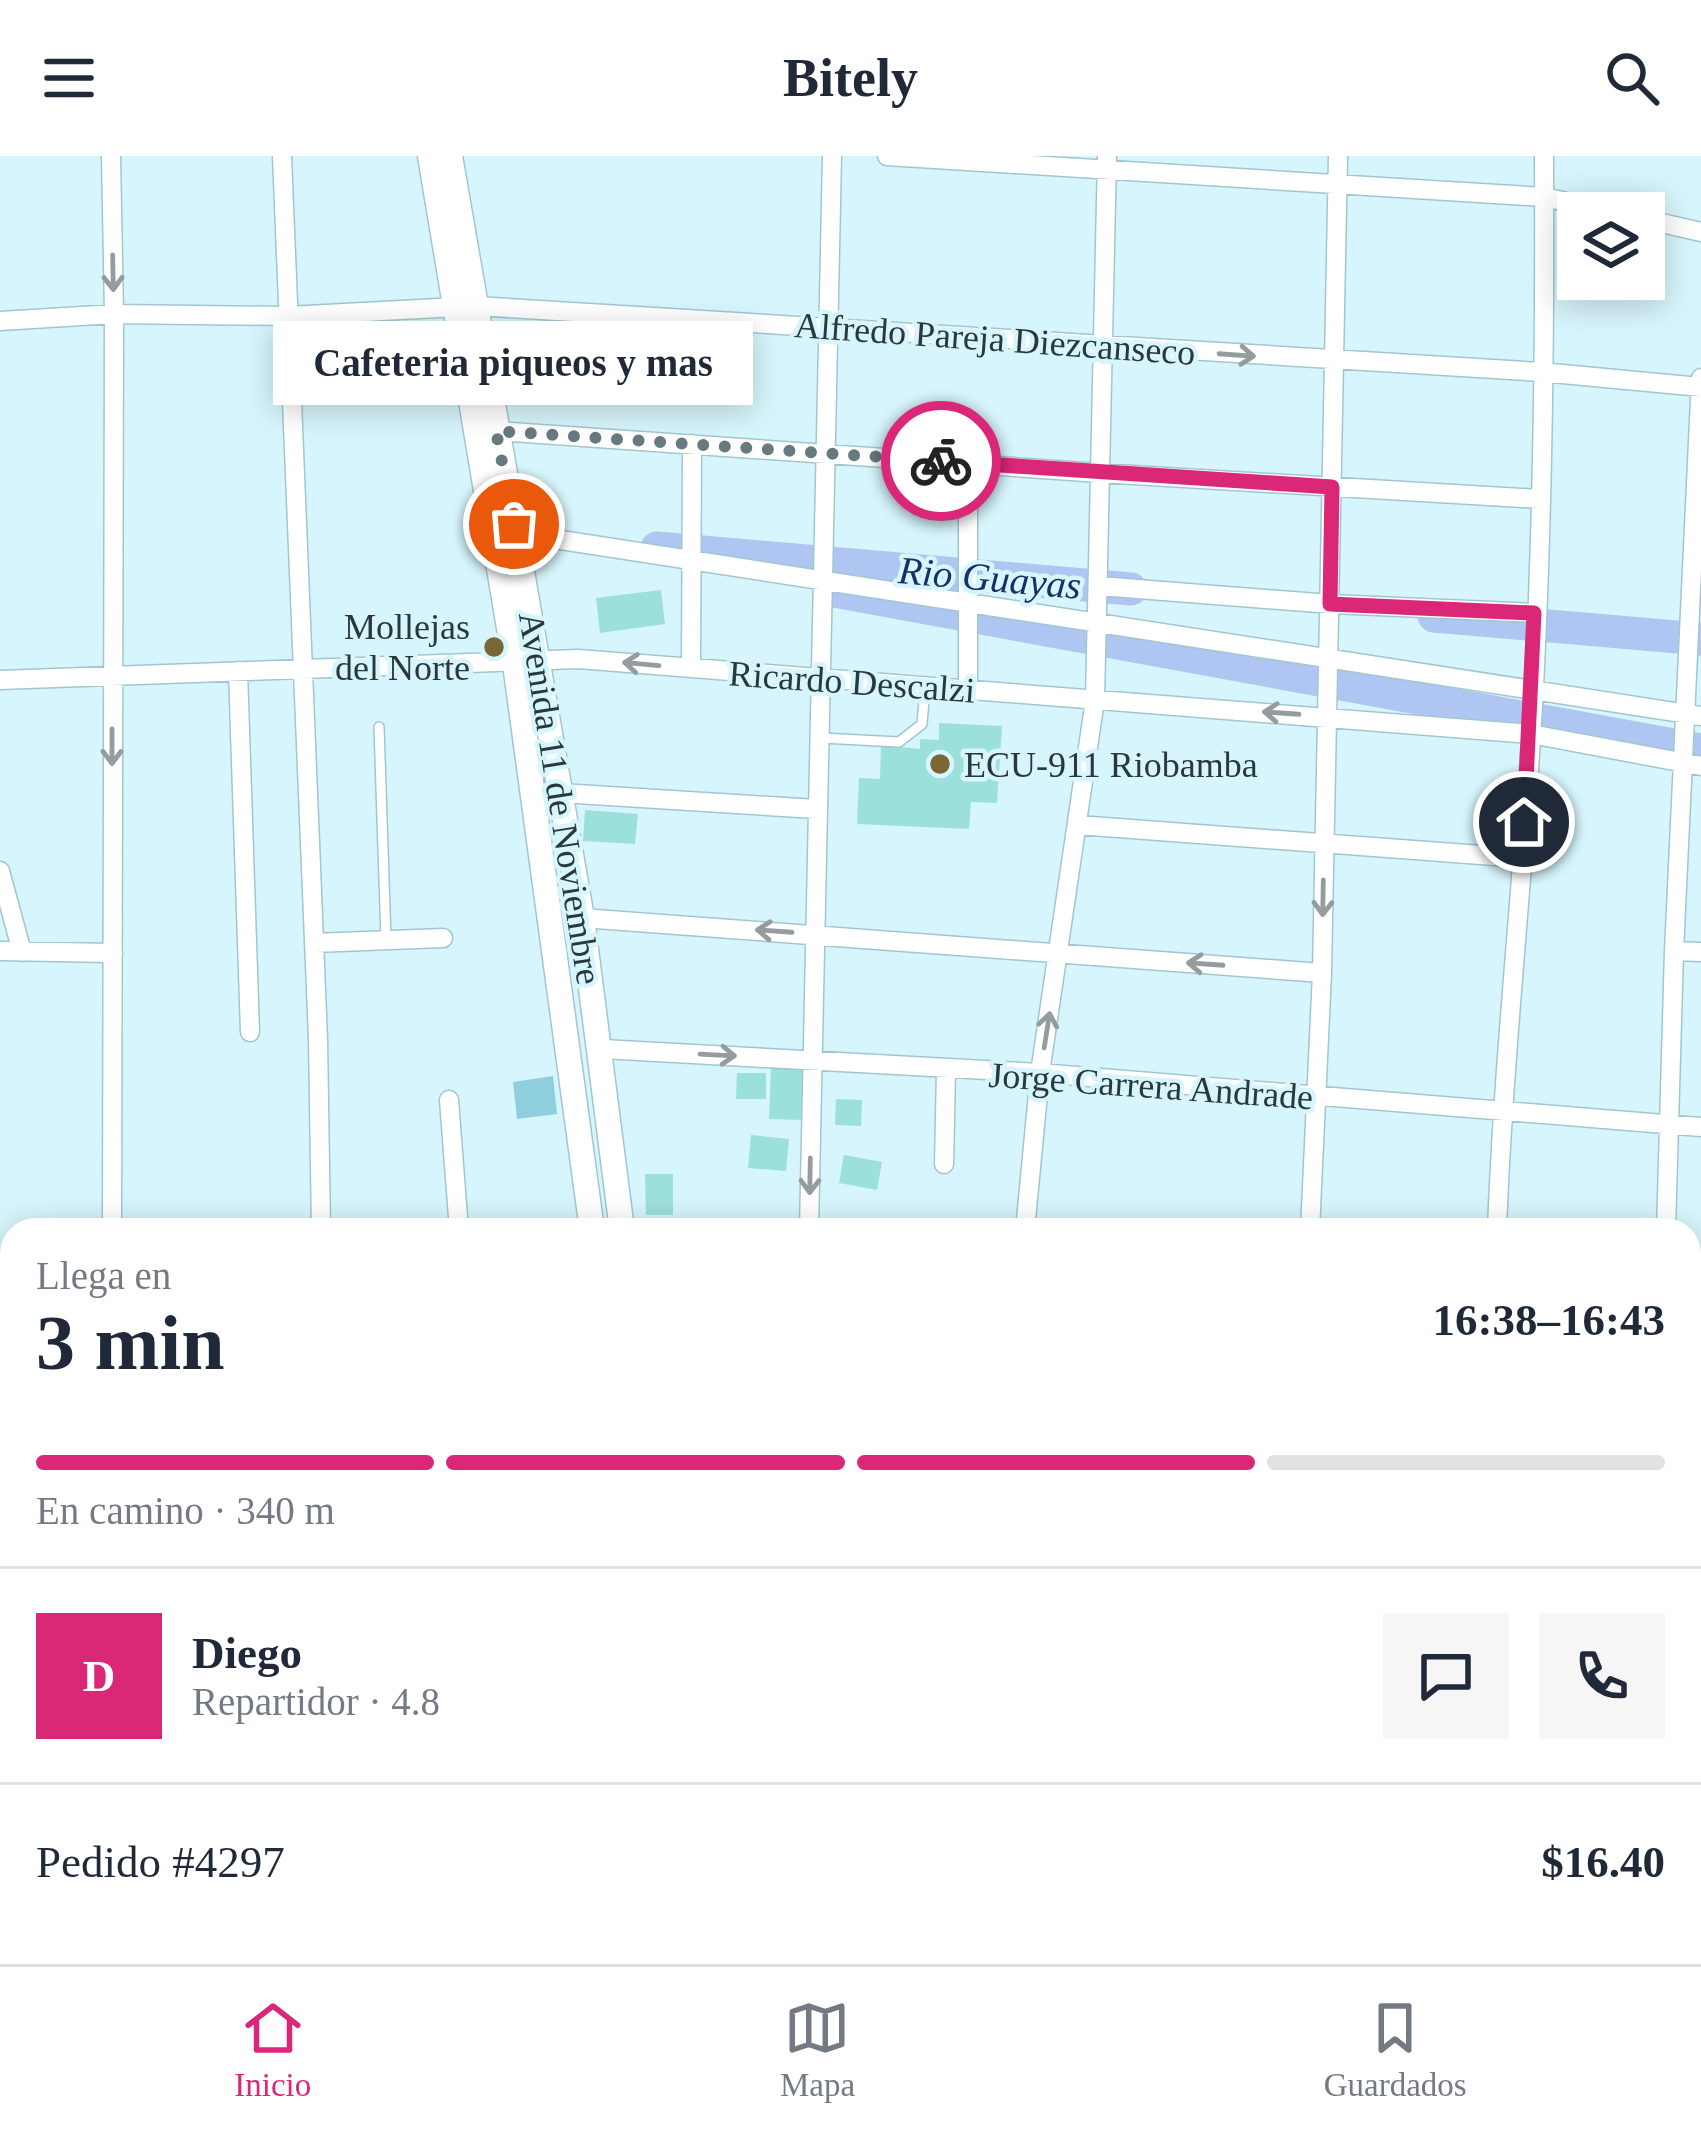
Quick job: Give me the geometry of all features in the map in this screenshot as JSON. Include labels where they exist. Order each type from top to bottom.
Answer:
[{"type":"street","points":[[111,156],[112,1218]]},
{"type":"street","points":[[282,156],[321,1218]]},
{"type":"street","name":"Avenida 11 de Noviembre","points":[[430,156],[496,431],[528,663],[591,1218]]},
{"type":"street","name":"Avenida 11 de Noviembre","points":[[450,156],[466,307],[528,663],[561,794],[582,918],[621,1218]]},
{"type":"street","points":[[808,1218],[832,156]]},
{"type":"street","points":[[887,156],[1107,163],[1557,200]]},
{"type":"street","points":[[1310,1218],[1322,973],[1338,156]]},
{"type":"street","points":[[1498,1218],[1531,734],[1540,499],[1544,156]]},
{"type":"street","points":[[1025,1218],[1040,1073],[1095,700],[1107,163]]},
{"type":"street","points":[[1665,224],[1701,232]]},
{"type":"street","name":"Alfredo Pareja Diezcanseco","points":[[0,321],[114,314],[288,316],[466,307],[1700,384]]},
{"type":"street","points":[[1666,1218],[1674,951],[1693,764],[1700,384]]},
{"type":"street","points":[[496,431],[1540,499]]},
{"type":"street","points":[[691,668],[692,444]]},
{"type":"street","points":[[968,463],[968,691]]},
{"type":"street","points":[[1701,704],[548,538],[1701,716]]},
{"type":"street","points":[[1099,586],[1330,604],[1534,613]]},
{"type":"street","name":"Ricardo Descalzi","points":[[0,680],[578,659],[1531,734],[1693,764]]},
{"type":"street","points":[[238,670],[250,1032]]},
{"type":"street","points":[[561,794],[815,809]]},
{"type":"street","points":[[1078,825],[1521,858]]},
{"type":"street","points":[[0,872],[22,952]]},
{"type":"street","points":[[582,918],[1322,973]]},
{"type":"street","points":[[314,943],[443,938]]},
{"type":"street","points":[[0,951],[113,953]]},
{"type":"street","points":[[1674,951],[1701,952]]},
{"type":"street","name":"Jorge Carrera Andrade","points":[[602,1049],[1040,1073],[1701,1126]]},
{"type":"street","points":[[944,1164],[946,1071]]},
{"type":"street","points":[[449,1100],[458,1218]]},
{"type":"lane","points":[[821,738],[899,742],[922,724],[925,688]]},
{"type":"lane","points":[[379,727],[386,940]]},
{"type":"shaded area","points":[[553,1076],[557,1114],[517,1119],[513,1082]]},
{"type":"building","points":[[661,590],[665,624],[600,633],[596,598]]},
{"type":"building","name":"ECU-911 Riobamba","points":[[939,723],[1002,726],[997,803],[971,802],[969,829],[857,824],[859,778],[880,779],[881,745],[920,749],[920,739],[939,740]]},
{"type":"building","points":[[585,810],[638,814],[635,844],[583,841]]},
{"type":"building","points":[[771,1068],[803,1069],[802,1120],[769,1119]]},
{"type":"building","points":[[737,1073],[766,1073],[766,1099],[736,1099]]},
{"type":"building","points":[[836,1099],[862,1100],[861,1126],[835,1125]]},
{"type":"building","points":[[751,1135],[789,1139],[786,1171],[748,1168]]},
{"type":"building","points":[[844,1155],[882,1162],[877,1190],[839,1183]]},
{"type":"building","points":[[645,1174],[673,1174],[673,1215],[646,1215]]},
{"type":"waterway","name":"Rio Guayas","points":[[657,548],[1131,589]]},
{"type":"waterway","name":"Rio Guayas","points":[[834,591],[1701,750]]},
{"type":"waterway","name":"Rio Guayas","points":[[1434,616],[1701,639]]},
{"type":"way so far","points":[[514,524],[496,431],[941,461]]},
{"type":"place","name":"Cafeteria piqueos y mas","points":[[514,524]]},
{"type":"place","name":"Mollejas del Norte","points":[[494,647]]},
{"type":"place","name":"ECU-911 Riobamba","points":[[940,764]]},
{"type":"route","points":[[941,461],[1332,487],[1330,604],[1534,613],[1524,822]]}]
